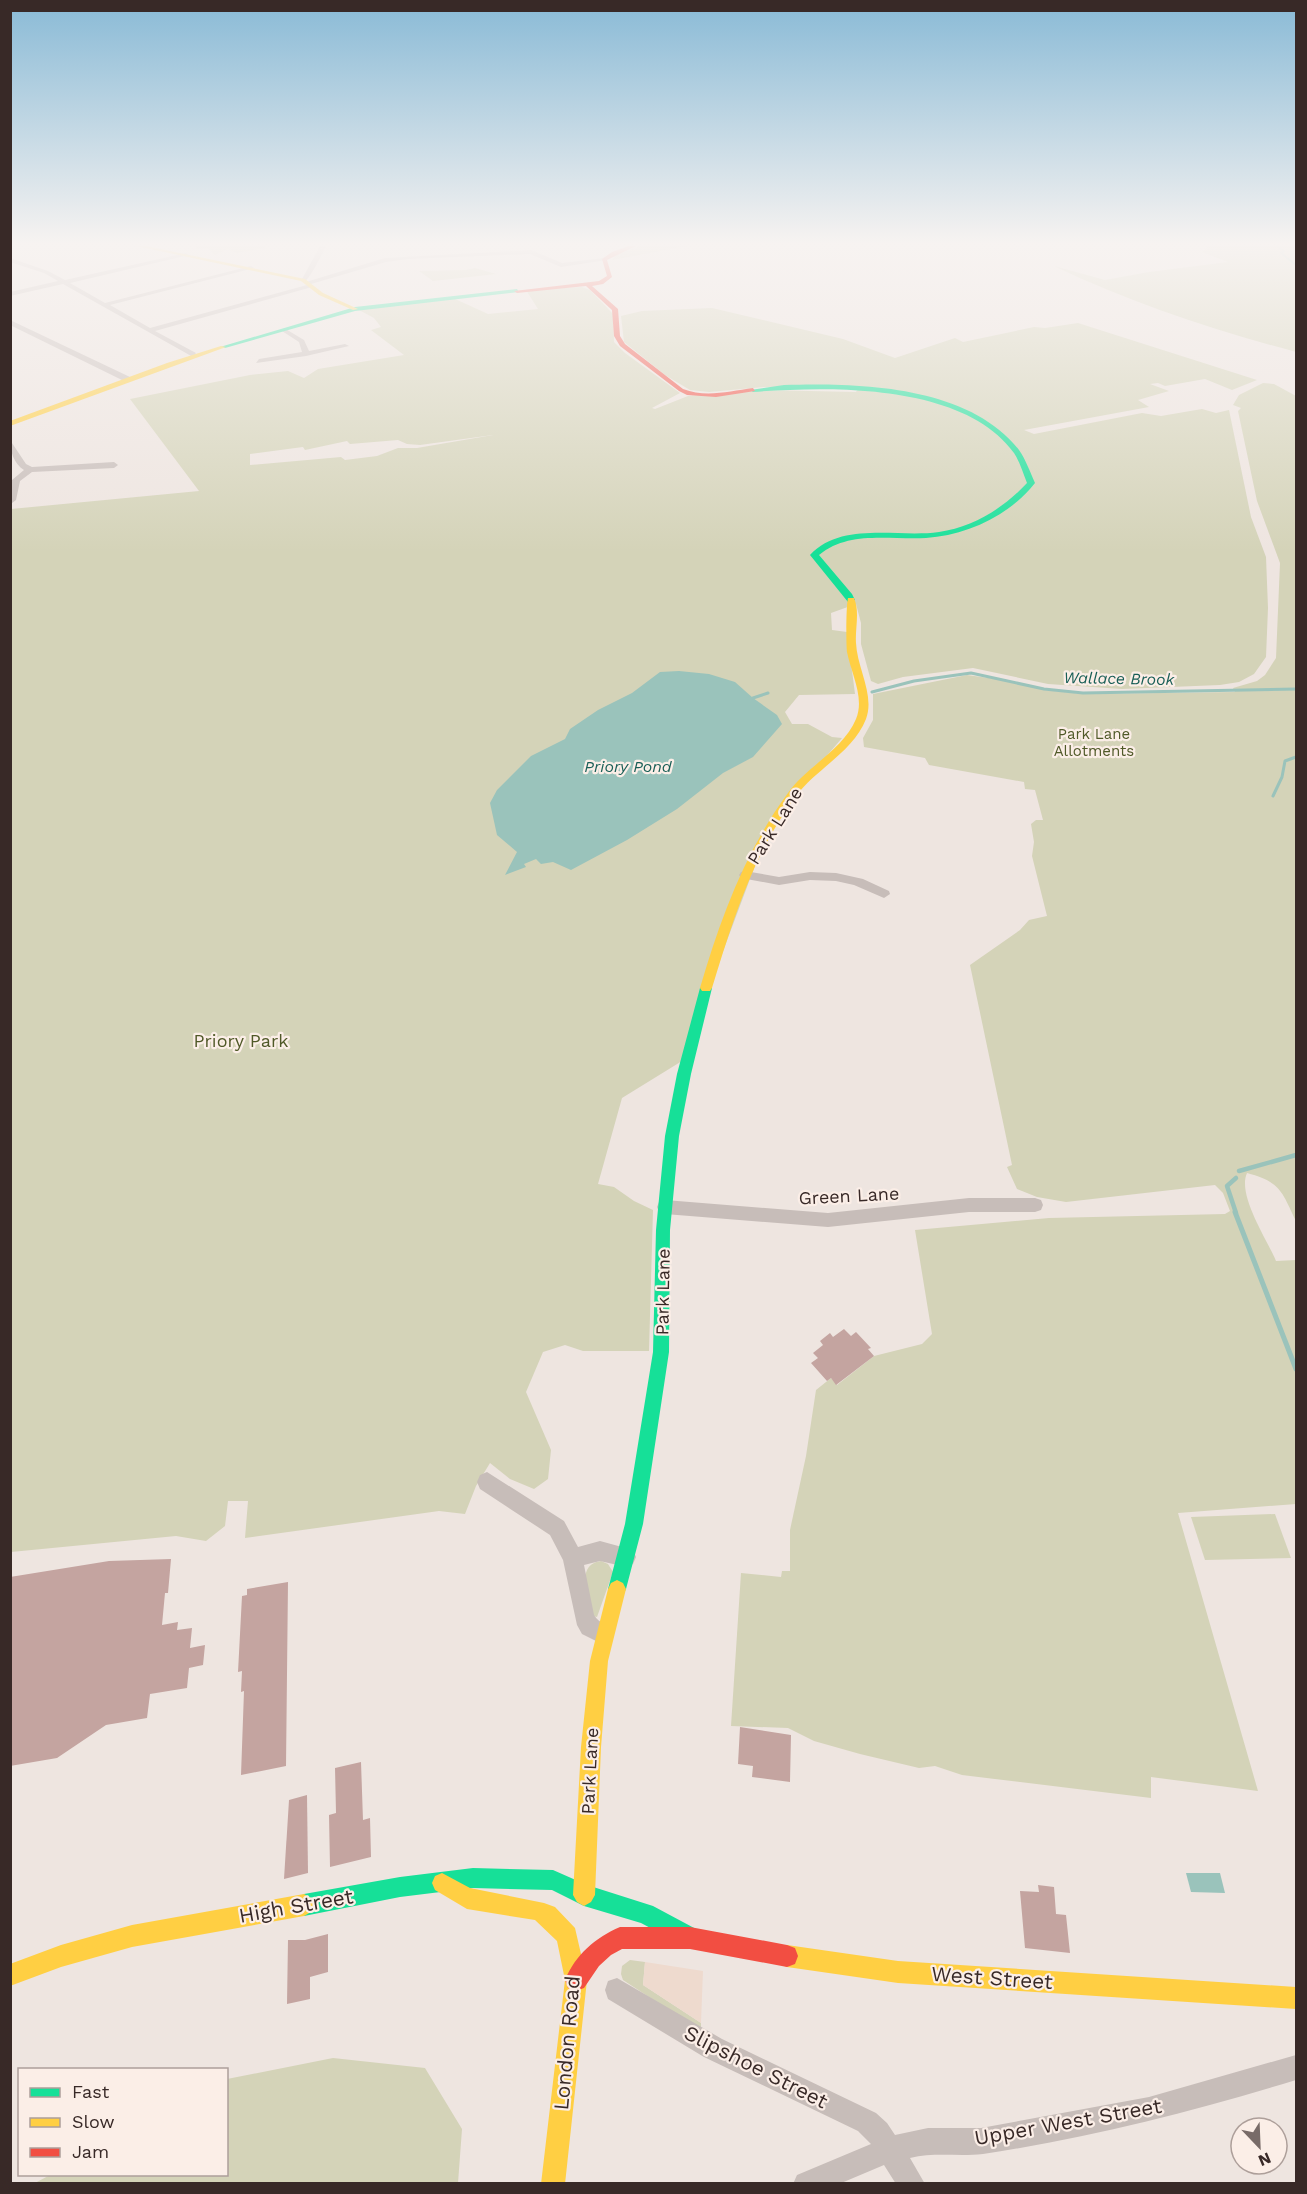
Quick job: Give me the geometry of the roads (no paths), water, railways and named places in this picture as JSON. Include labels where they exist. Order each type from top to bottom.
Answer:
[{"type":"street","points":[[64,348],[127,379]]},
{"type":"street","points":[[181,348],[193,355]]},
{"type":"street","points":[[10,424],[46,413],[127,379],[217,348]]},
{"type":"street","points":[[304,348],[306,354]]},
{"type":"street","points":[[259,361],[333,348]]},
{"type":"street","name":"Park Lane","points":[[584,1895],[591,1747],[599,1661],[626,1557],[645,1461],[661,1352],[668,1158],[684,1071],[727,918],[745,875],[768,831],[802,781],[816,765],[841,746],[858,728],[863,717],[864,706],[850,633],[853,621],[851,602],[843,587],[817,562],[814,555],[821,546],[843,539],[924,537],[959,529],[1025,494],[1031,483],[1028,471],[1019,455],[991,425],[930,398],[879,392],[819,389],[687,393],[625,348]]},
{"type":"street","points":[[10,442],[23,466],[30,470]]},
{"type":"street","points":[[12,500],[16,480],[30,470],[114,465]]},
{"type":"street","points":[[745,875],[779,881],[810,876],[836,877],[858,882],[884,894]]},
{"type":"street","name":"Green Lane","points":[[665,1207],[828,1220],[969,1205],[1035,1205]]},
{"type":"street","points":[[487,1482],[557,1528],[574,1558],[584,1618],[595,1631],[604,1635]]},
{"type":"street","points":[[574,1558],[600,1551],[626,1557]]},
{"type":"street","points":[[553,1880],[564,1876],[585,1857]]},
{"type":"street","name":"High Street","points":[[10,1975],[61,1956],[132,1936],[400,1887],[472,1878],[553,1880],[584,1895]]},
{"type":"street","name":"London Road","points":[[442,1883],[467,1898],[537,1910],[547,1915],[567,1936],[576,1980],[553,2184]]},
{"type":"street","name":"West Street","points":[[584,1895],[645,1914],[690,1938]]},
{"type":"street","name":"West Street","points":[[576,1980],[591,1958],[603,1947],[620,1938],[690,1938],[777,1955],[898,1972],[1296,1998]]},
{"type":"street","name":"Slipshoe Street","points":[[618,1990],[713,2048],[867,2122],[878,2132],[912,2184]]},
{"type":"street","name":"Upper West Street","points":[[806,2184],[889,2150],[928,2142],[981,2141],[1149,2110],[1296,2068]]},
{"type":"water","name":"Priory Pond","points":[[660,672],[709,674],[735,682],[777,715],[782,724],[753,757],[723,773],[677,809],[627,840],[571,870],[553,862],[541,864],[536,859],[524,864],[526,867],[505,875],[517,852],[497,835],[490,803],[497,790],[531,756],[565,739],[570,729],[598,710],[632,693]]},
{"type":"water","points":[[1186,1873],[1220,1873],[1225,1893],[1191,1892]]},
{"type":"waterway","name":"Wallace Brook","points":[[872,692],[914,681],[971,673],[1044,689],[1083,693],[1296,689]]},
{"type":"waterway","points":[[753,698],[768,693]]},
{"type":"waterway","points":[[1273,796],[1282,777],[1285,761],[1296,757]]},
{"type":"waterway","points":[[1239,1171],[1296,1155]]},
{"type":"waterway","points":[[1236,1178],[1227,1186],[1236,1213]]},
{"type":"waterway","points":[[1235,1212],[1296,1369]]},
{"type":"park label","name":"Park Lane Allotments","points":[[1094,742]]},
{"type":"park label","name":"Priory Park","points":[[241,1041]]}]
